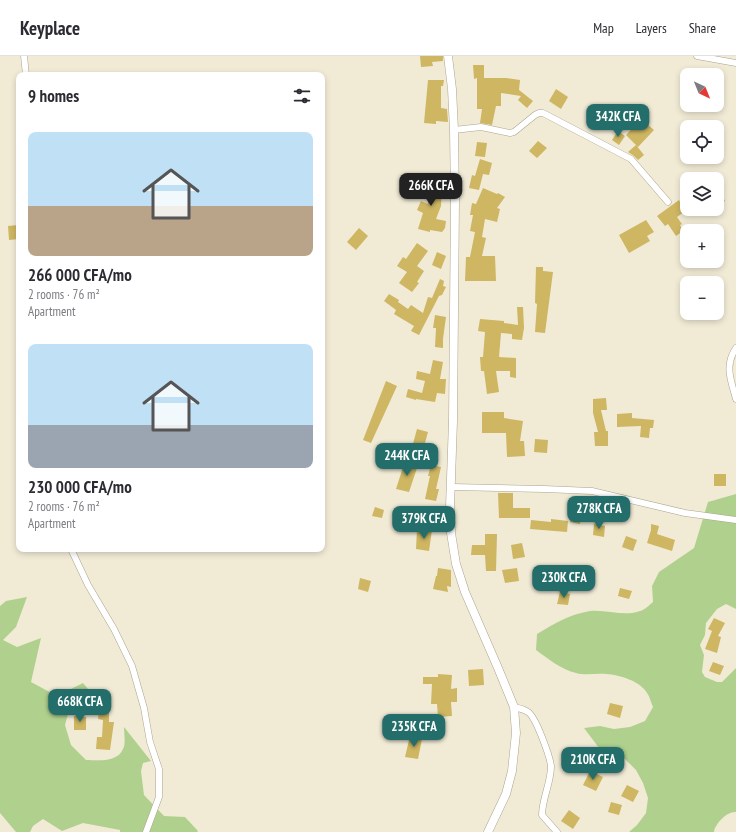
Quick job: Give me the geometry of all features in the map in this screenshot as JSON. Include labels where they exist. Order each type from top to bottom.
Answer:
[{"type":"main road","points":[[448,56],[452,88],[454,130],[455,302],[452,487],[450,507],[451,533],[459,576],[514,707],[516,733],[512,771],[506,794],[488,832]]},
{"type":"street","points":[[24,56],[26,72]]},
{"type":"street","points":[[696,56],[736,63]]},
{"type":"street","points":[[454,130],[481,127],[510,133],[514,132],[535,115],[543,113],[631,159],[668,202]]},
{"type":"street","points":[[736,348],[729,367],[729,376],[736,399]]},
{"type":"street","points":[[452,487],[544,489],[592,492],[684,513],[736,520]]},
{"type":"street","points":[[72,552],[88,585],[114,629],[132,666],[144,708],[150,742],[159,769],[159,797],[146,832]]},
{"type":"street","points":[[514,707],[528,711],[532,715],[536,721],[550,759],[550,774],[542,815],[557,832]]},
{"type":"green space","points":[[736,494],[736,609],[726,604],[717,609],[706,623],[705,635],[700,645],[704,655],[702,672],[705,677],[717,682],[722,682],[736,668],[736,812],[725,816],[717,825],[714,832],[629,832],[637,825],[646,813],[648,798],[643,783],[636,770],[625,759],[612,751],[599,748],[584,728],[600,726],[614,729],[630,727],[645,721],[653,707],[649,696],[640,685],[623,677],[606,674],[580,674],[560,667],[536,650],[537,634],[562,620],[590,611],[634,613],[645,609],[653,602],[652,586],[659,572],[694,548],[708,502]]},
{"type":"green space","points":[[27,597],[16,627],[3,640],[17,647],[41,638],[31,682],[57,696],[83,683],[98,701],[91,709],[68,714],[65,725],[71,745],[86,760],[112,759],[120,753],[124,747],[124,727],[151,761],[143,763],[141,771],[144,795],[164,816],[185,817],[198,831],[197,832],[120,832],[120,830],[83,823],[62,831],[43,819],[33,826],[30,832],[16,832],[0,813],[0,606],[6,601]]},
{"type":"building","points":[[420,56],[443,56],[443,61],[432,62],[433,66],[421,67]]},
{"type":"building","points":[[473,65],[484,65],[484,78],[506,78],[520,80],[519,90],[533,101],[527,108],[518,100],[521,96],[501,93],[501,106],[496,106],[492,125],[480,123],[482,109],[477,109],[477,78],[474,79]]},
{"type":"building","points":[[428,80],[444,80],[443,86],[441,86],[441,108],[447,109],[448,122],[436,121],[436,124],[424,123]]},
{"type":"building","points":[[556,89],[568,97],[561,109],[549,101]]},
{"type":"building","points":[[641,119],[654,130],[638,147],[626,135]]},
{"type":"building","points":[[618,131],[625,136],[619,145],[612,140]]},
{"type":"building","points":[[538,141],[547,148],[537,158],[529,151]]},
{"type":"building","points":[[477,142],[487,143],[485,157],[475,156]]},
{"type":"building","points":[[636,145],[644,155],[638,160],[628,152]]},
{"type":"building","points":[[480,159],[492,163],[489,175],[483,174],[479,190],[469,188],[472,175],[475,176]]},
{"type":"building","points":[[416,180],[442,182],[441,206],[436,219],[446,221],[445,228],[442,232],[430,230],[430,232],[418,229],[423,213],[417,210],[421,201],[428,204],[429,188],[416,188]]},
{"type":"building","points":[[483,188],[505,197],[497,208],[500,209],[497,222],[485,219],[482,237],[486,238],[482,256],[495,256],[496,281],[465,281],[466,257],[470,257],[475,232],[470,231],[473,215],[470,215],[472,203],[476,204]]},
{"type":"building","points":[[679,200],[680,215],[677,217],[682,224],[680,224],[680,233],[676,236],[668,224],[665,226],[657,216]]},
{"type":"building","points":[[646,220],[654,232],[647,236],[650,241],[629,253],[619,235]]},
{"type":"building","points":[[16,225],[16,239],[9,240],[8,226]]},
{"type":"building","points":[[359,228],[368,236],[356,250],[347,242]]},
{"type":"building","points":[[417,243],[428,251],[417,266],[424,271],[417,282],[419,283],[412,292],[399,283],[407,272],[397,266],[403,257],[406,259]]},
{"type":"building","points":[[437,252],[446,256],[441,269],[432,265]]},
{"type":"building","points":[[536,267],[543,267],[543,271],[553,272],[545,333],[535,332],[537,304],[535,303]]},
{"type":"building","points":[[440,279],[444,281],[443,286],[446,287],[442,295],[439,296],[419,335],[411,331],[414,326],[394,314],[396,310],[384,301],[389,294],[399,300],[398,302],[408,309],[411,305],[423,313],[428,297],[432,298]]},
{"type":"building","points":[[517,307],[523,307],[524,328],[522,340],[512,339],[512,334],[501,333],[499,357],[516,358],[516,378],[510,377],[510,371],[496,371],[499,392],[487,394],[484,371],[481,371],[480,357],[483,357],[485,332],[478,331],[480,319],[504,321],[504,323],[518,325]]},
{"type":"building","points":[[435,315],[446,317],[443,348],[435,347],[436,328],[433,328]]},
{"type":"building","points":[[433,360],[443,362],[440,379],[446,379],[445,394],[437,393],[435,402],[416,400],[406,397],[408,389],[422,393],[425,381],[416,379],[417,371],[430,374]]},
{"type":"building","points":[[386,381],[397,386],[371,443],[363,440]]},
{"type":"building","points":[[606,398],[607,410],[601,410],[606,431],[608,431],[608,446],[595,446],[594,432],[598,432],[593,413],[593,399]]},
{"type":"building","points":[[482,412],[504,412],[504,418],[523,421],[520,441],[524,441],[525,456],[507,457],[506,433],[482,433]]},
{"type":"building","points":[[632,413],[632,418],[654,420],[653,428],[650,428],[649,438],[640,437],[641,426],[617,427],[617,414]]},
{"type":"building","points":[[417,429],[428,432],[422,454],[411,451]]},
{"type":"building","points":[[535,439],[548,440],[547,453],[534,452]]},
{"type":"building","points":[[405,461],[418,465],[409,492],[396,489]]},
{"type":"building","points":[[431,465],[441,467],[436,489],[439,489],[436,501],[425,499]]},
{"type":"building","points":[[714,474],[726,474],[726,486],[714,486]]},
{"type":"building","points":[[498,493],[513,493],[513,508],[530,508],[530,518],[499,518]]},
{"type":"building","points":[[577,496],[587,498],[585,507],[583,507],[580,524],[570,522],[572,512],[574,513]]},
{"type":"building","points":[[375,507],[384,510],[382,518],[372,516]]},
{"type":"building","points":[[551,519],[568,521],[567,532],[530,529],[531,520],[551,522]]},
{"type":"building","points":[[594,524],[605,526],[604,537],[593,535]]},
{"type":"building","points":[[651,524],[659,526],[657,534],[675,540],[672,551],[647,543],[651,530]]},
{"type":"building","points":[[417,529],[432,530],[429,551],[416,549]]},
{"type":"building","points":[[485,534],[497,534],[496,571],[486,571],[485,555],[471,555],[472,545],[485,545]]},
{"type":"building","points":[[626,536],[637,540],[633,551],[622,547]]},
{"type":"building","points":[[522,543],[525,557],[513,559],[511,545]]},
{"type":"building","points":[[438,568],[451,570],[451,587],[447,586],[448,592],[433,589]]},
{"type":"building","points":[[517,568],[519,581],[505,583],[502,570]]},
{"type":"building","points":[[360,578],[371,581],[368,592],[358,589]]},
{"type":"building","points":[[620,588],[632,591],[629,599],[618,596]]},
{"type":"building","points":[[560,592],[570,594],[568,605],[557,604]]},
{"type":"building","points":[[714,618],[725,623],[718,636],[721,637],[717,653],[705,649],[712,631],[708,629]]},
{"type":"building","points":[[713,662],[724,666],[720,675],[709,671]]},
{"type":"building","points":[[483,669],[484,685],[469,686],[468,670]]},
{"type":"building","points":[[438,674],[452,675],[451,689],[457,688],[457,702],[451,702],[452,716],[438,717],[437,704],[431,704],[432,684],[423,684],[423,677],[438,677]]},
{"type":"building","points":[[610,703],[623,706],[620,718],[607,714]]},
{"type":"building","points":[[99,708],[109,708],[109,722],[114,722],[110,750],[96,749],[97,737],[102,737],[103,720],[98,719]]},
{"type":"building","points":[[74,716],[86,717],[86,730],[74,730]]},
{"type":"building","points":[[410,736],[422,739],[418,759],[405,757]]},
{"type":"building","points":[[590,771],[603,777],[596,791],[583,785]]},
{"type":"building","points":[[627,785],[639,791],[633,802],[621,796]]},
{"type":"building","points":[[611,802],[622,805],[619,815],[608,812]]},
{"type":"building","points":[[569,810],[580,818],[573,829],[561,821]]}]
